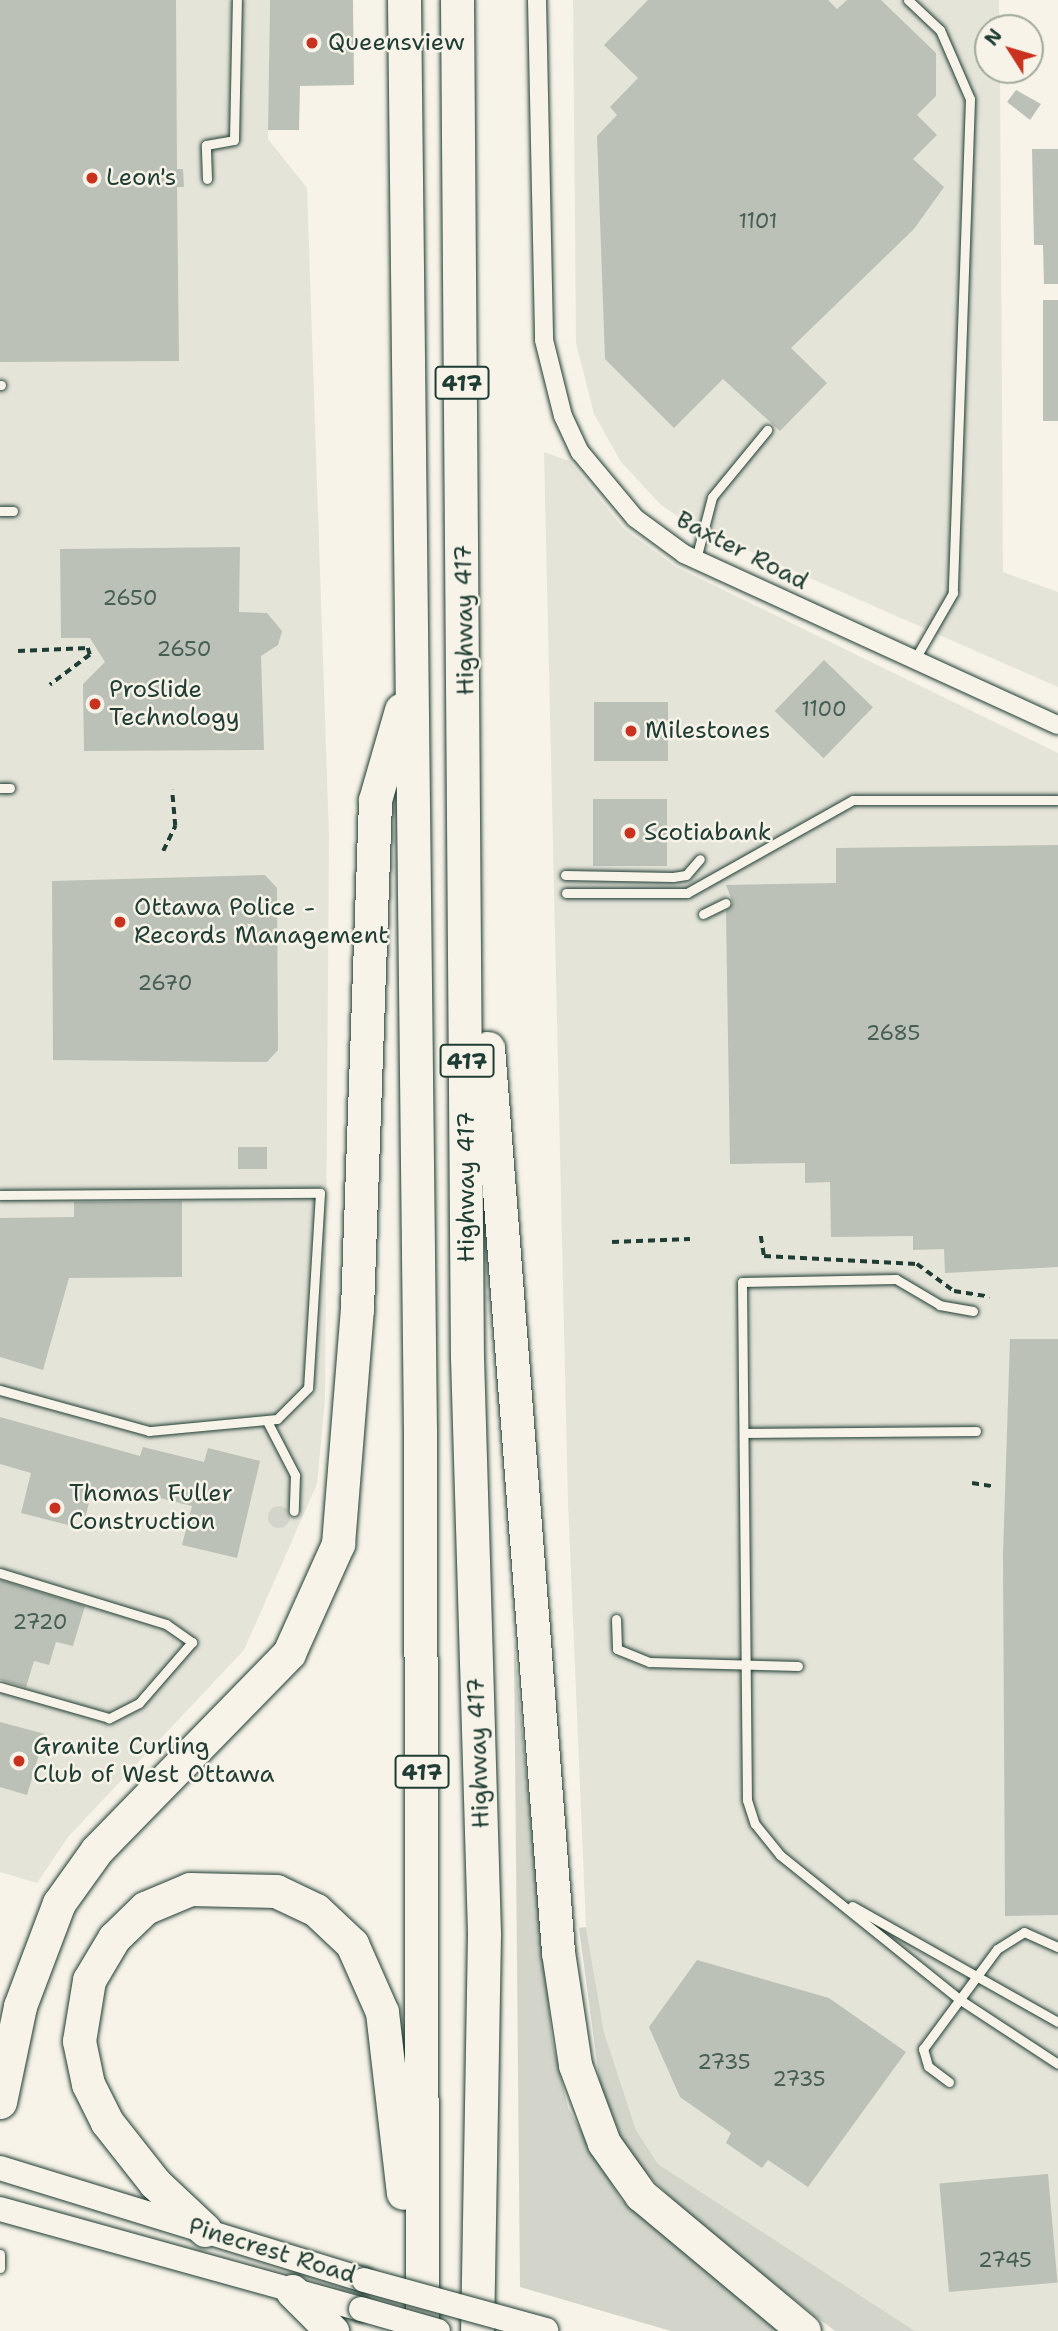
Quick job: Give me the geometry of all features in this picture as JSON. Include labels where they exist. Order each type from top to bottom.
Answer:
[{"type":"highway","name":"417","points":[[404,0],[422,2331]]},
{"type":"highway","name":"Highway 417","points":[[457,0],[467,765],[467,1357],[484,1934],[477,2331]]},
{"type":"highway","points":[[0,2102],[20,2006],[59,1903],[97,1850],[289,1653],[338,1544],[357,1309],[375,800],[411,678]]},
{"type":"highway","points":[[467,765],[555,1912],[575,2065],[604,2143],[641,2195],[804,2331]]},
{"type":"highway","points":[[212,2233],[155,2183],[107,2122],[88,2084],[80,2009],[100,1958],[145,1908],[191,1889],[242,1886],[275,1891],[335,1925],[375,1986],[388,2042],[414,2331]]},
{"type":"highway","points":[[480,2177],[490,2331]]},
{"type":"highway","points":[[292,2291],[332,2331]]},
{"type":"main road","name":"Pinecrest Road","points":[[0,2168],[364,2280],[548,2330]]},
{"type":"main road","name":"Pinecrest Road","points":[[0,2209],[438,2331]]},
{"type":"street","name":"Baxter Road","points":[[537,0],[544,340],[560,406],[580,452],[610,492],[635,519],[696,559],[916,657],[1058,725]]},
{"type":"lane","points":[[207,179],[206,145],[234,140],[237,0]]},
{"type":"lane","points":[[908,0],[940,30],[970,99],[953,593],[916,657]]},
{"type":"lane","points":[[696,559],[712,497],[766,430]]},
{"type":"lane","points":[[0,511],[13,511]]},
{"type":"lane","points":[[566,893],[687,893],[853,800],[1058,800]]},
{"type":"lane","points":[[565,875],[673,877],[686,875],[699,859]]},
{"type":"lane","points":[[703,914],[726,902]]},
{"type":"lane","points":[[0,1195],[320,1193],[308,1388],[268,1423],[149,1431],[0,1390]]},
{"type":"lane","points":[[973,1311],[940,1305],[896,1279],[742,1282],[749,1811],[769,1845],[959,1999],[1058,2064]]},
{"type":"lane","points":[[268,1423],[295,1475],[294,1511]]},
{"type":"lane","points":[[744,1433],[976,1431]]},
{"type":"lane","points":[[0,1573],[166,1624],[192,1642],[139,1703],[108,1718],[0,1688]]},
{"type":"lane","points":[[616,1619],[617,1649],[630,1656],[667,1664],[798,1665]]},
{"type":"lane","points":[[841,1901],[974,1979],[1058,2022]]},
{"type":"lane","points":[[949,2082],[928,2066],[923,2049],[974,1979],[1016,1934],[1035,1933],[1058,1947]]},
{"type":"lane","points":[[0,2254],[0,2268]]},
{"type":"path","points":[[18,650],[88,648],[90,655],[50,685]]},
{"type":"path","points":[[163,850],[175,827],[172,790]]},
{"type":"path","points":[[612,1242],[690,1239]]},
{"type":"path","points":[[972,1483],[992,1486]]},
{"type":"shaded area","points":[[0,0],[270,0],[268,139],[307,188],[329,836],[325,1399],[317,1484],[244,1650],[68,1837],[37,1883],[0,1872]]},
{"type":"shaded area","points":[[573,0],[999,0],[999,14],[974,14],[974,84],[1000,84],[1003,572],[1058,592],[1058,687],[694,527],[661,505],[621,462],[594,414],[576,343]]},
{"type":"shaded area","points":[[544,452],[569,461],[623,528],[676,567],[1058,753],[1058,2331],[915,2331],[658,2164],[636,2130],[604,2032],[586,1927],[568,1503]]},
{"type":"shaded area","points":[[279,1506],[287,1509],[290,1517],[287,1525],[279,1528],[271,1525],[268,1517],[271,1509]]},
{"type":"shaded area","points":[[514,1644],[552,2040],[568,2108],[621,2200],[788,2331],[671,2331],[520,2287]]},
{"type":"shaded area","points":[[586,1927],[604,2032],[636,2130],[658,2164],[915,2331],[835,2331],[702,2228],[629,2156],[600,2085],[579,1928]]},
{"type":"building","name":"Leon's","points":[[0,0],[176,0],[177,169],[183,169],[184,187],[177,187],[179,361],[0,362]]},
{"type":"building","points":[[270,0],[353,0],[354,85],[300,86],[299,130],[268,130]]},
{"type":"building","points":[[648,0],[828,0],[837,9],[847,0],[881,0],[936,53],[936,96],[917,115],[937,135],[913,159],[944,187],[914,229],[791,348],[827,383],[780,431],[723,379],[674,428],[605,359],[597,136],[617,115],[610,107],[638,78],[604,45]]},
{"type":"building","points":[[1016,90],[1041,104],[1030,120],[1007,102]]},
{"type":"building","points":[[1032,149],[1058,149],[1058,284],[1044,284],[1043,245],[1034,245]]},
{"type":"building","points":[[1043,300],[1058,300],[1058,421],[1043,421]]},
{"type":"building","points":[[240,547],[239,612],[267,613],[282,631],[278,645],[261,656],[264,750],[84,751],[83,684],[105,662],[90,638],[61,638],[60,549]]},
{"type":"building","points":[[824,660],[873,707],[824,758],[775,711]]},
{"type":"building","name":"Milestones","points":[[594,702],[668,702],[668,761],[594,761]]},
{"type":"building","name":"Scotiabank","points":[[593,799],[667,799],[667,866],[593,866]]},
{"type":"building","points":[[1058,845],[1058,1267],[945,1273],[944,1249],[913,1250],[913,1236],[831,1237],[830,1182],[805,1183],[805,1163],[730,1164],[726,911],[733,903],[726,885],[836,883],[836,848]]},
{"type":"building","points":[[265,875],[277,888],[278,1050],[267,1062],[53,1060],[52,881]]},
{"type":"building","points":[[238,1147],[267,1147],[267,1169],[238,1169]]},
{"type":"building","points":[[182,1201],[182,1277],[69,1278],[43,1370],[0,1357],[0,1218],[74,1217],[74,1202]]},
{"type":"building","points":[[1010,1339],[1058,1339],[1058,1915],[1005,1916],[1003,1554]]},
{"type":"building","points":[[0,1417],[140,1456],[143,1447],[204,1462],[208,1448],[260,1461],[237,1558],[182,1545],[192,1506],[116,1487],[114,1497],[92,1490],[85,1519],[74,1516],[72,1526],[21,1513],[31,1473],[0,1464]]},
{"type":"building","points":[[0,1580],[85,1606],[73,1646],[56,1642],[49,1665],[34,1661],[26,1687],[0,1680]]},
{"type":"building","name":"Granite Curling Club of West Ottawa","points":[[0,1722],[45,1734],[27,1795],[0,1787]]},
{"type":"building","points":[[697,1960],[829,1998],[906,2052],[808,2187],[768,2160],[762,2168],[726,2143],[731,2133],[680,2097],[649,2027]]},
{"type":"building","points":[[1048,2174],[1057,2283],[949,2292],[939,2183]]},
{"type":"place","name":"Queensview","points":[[312,43]]},
{"type":"place","name":"Leon's","points":[[92,178]]},
{"type":"place","name":"ProSlide Technology","points":[[95,704]]},
{"type":"place","name":"Milestones","points":[[631,731]]},
{"type":"place","name":"Scotiabank","points":[[630,833]]},
{"type":"place","name":"Ottawa Police - Records Management","points":[[120,922]]},
{"type":"place","name":"Thomas Fuller Construction","points":[[55,1508]]},
{"type":"place","name":"Granite Curling Club of West Ottawa","points":[[19,1761]]}]
